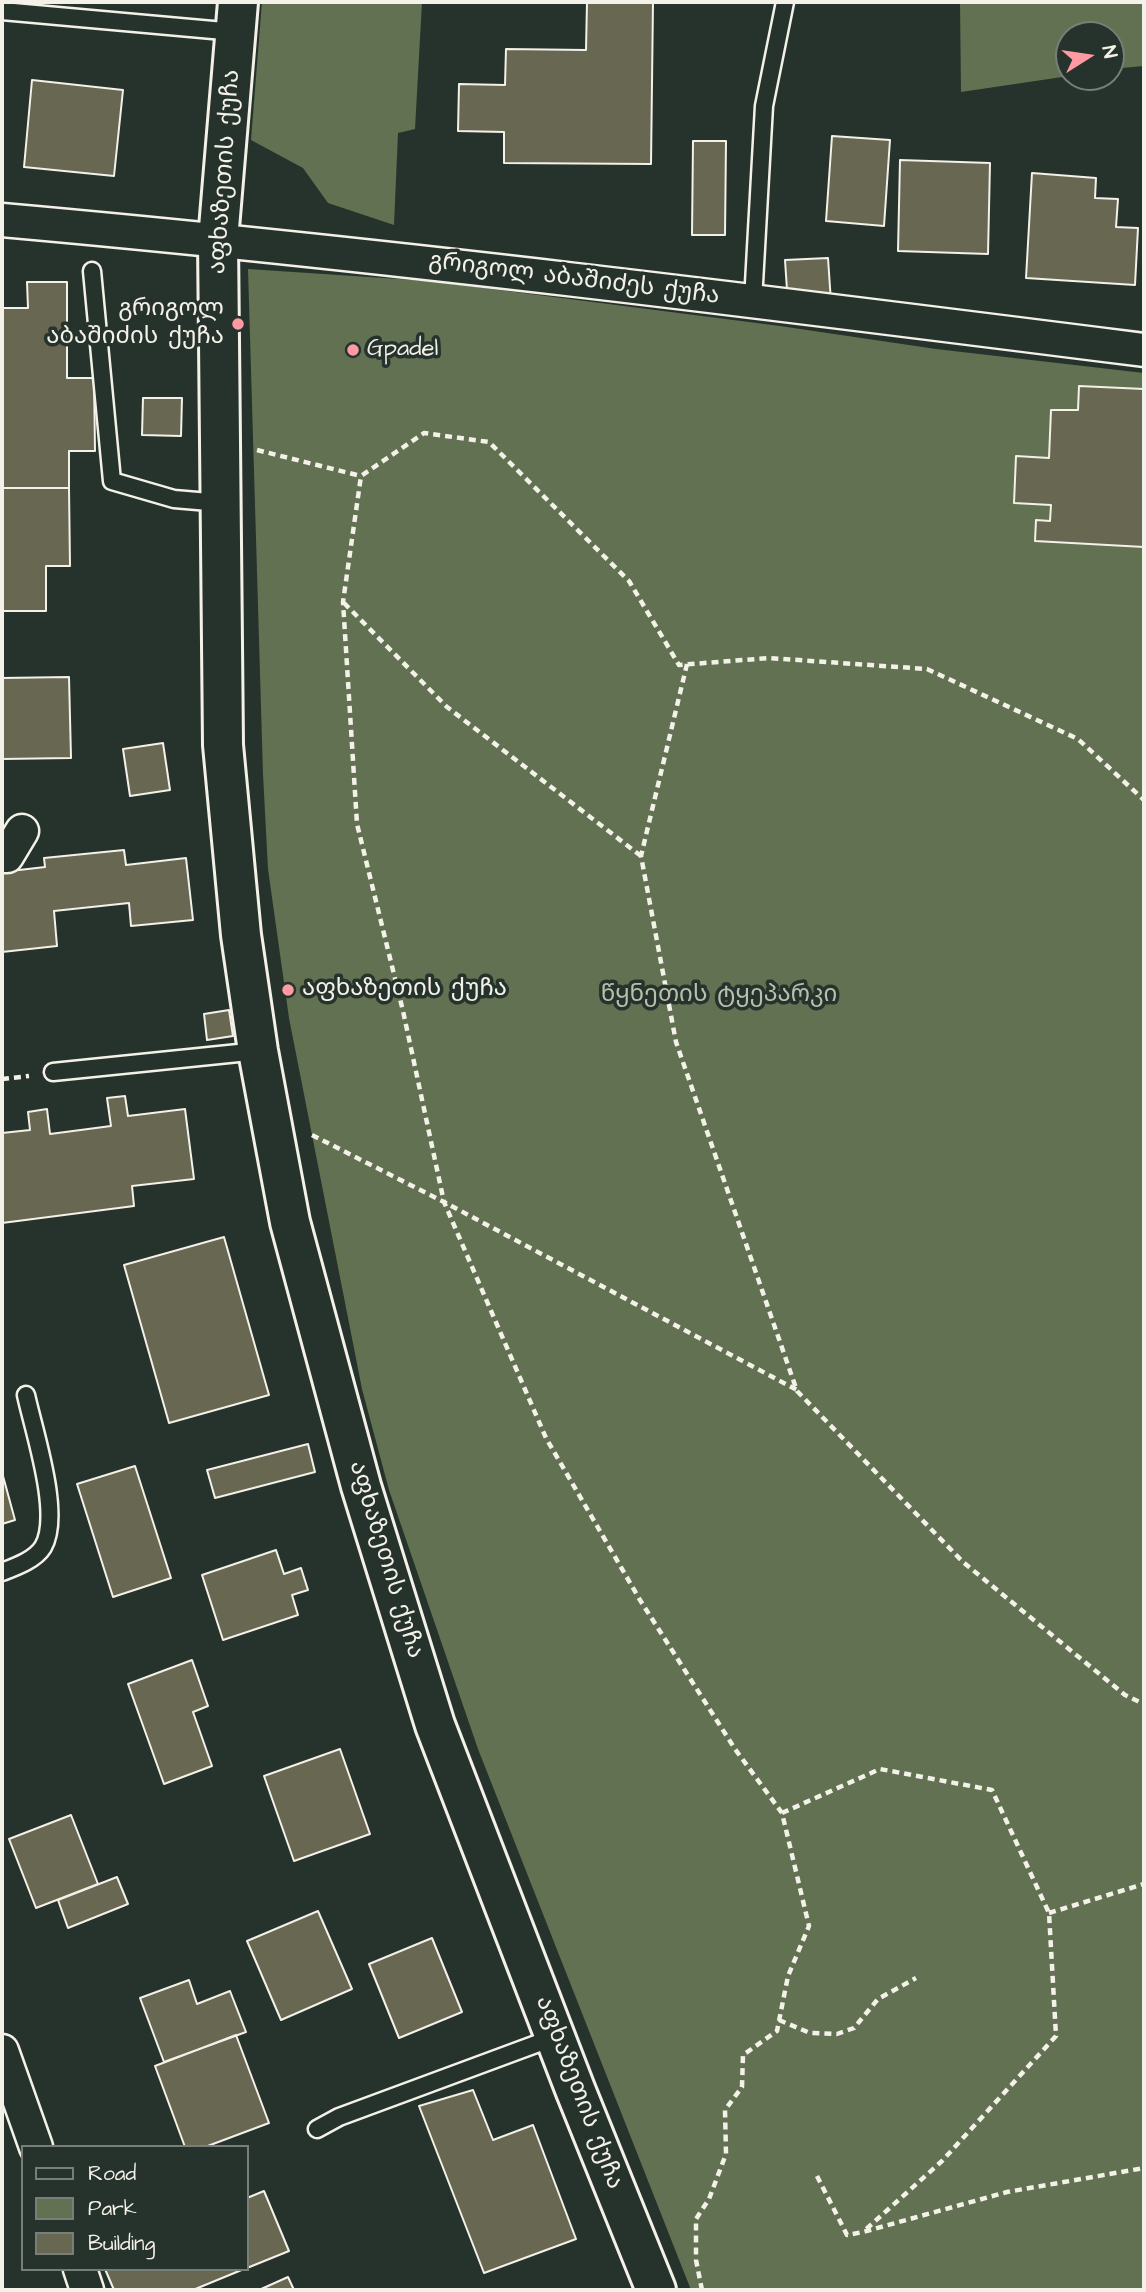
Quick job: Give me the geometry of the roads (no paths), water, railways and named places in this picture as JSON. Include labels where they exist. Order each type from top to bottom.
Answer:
[{"type":"street","name":"აფხაზეთის ქუჩა","points":[[236,17],[218,240],[223,745],[242,935],[258,1051],[290,1222],[361,1486],[435,1725],[656,2290]]},
{"type":"street","name":"გრიგოლ აბაშიძეს ქუჩა","points":[[2,220],[218,240],[753,301],[1144,351]]},
{"type":"street","points":[[2,856],[7,856],[22,831]]},
{"type":"street","points":[[2,2051],[35,2145]]},
{"type":"street","points":[[81,2271],[87,2290]]},
{"type":"lane","points":[[753,301],[764,106],[785,2]]},
{"type":"lane","points":[[2,11],[236,17]]},
{"type":"lane","points":[[92,271],[111,481],[174,499],[221,503]]},
{"type":"lane","points":[[45,1074],[258,1051]]},
{"type":"lane","points":[[2,1572],[19,1565],[41,1550],[49,1533],[49,1499],[26,1395]]},
{"type":"lane","points":[[317,2129],[339,2117],[555,2037]]},
{"type":"place","name":"გრიგოლ აბაშიძის ქუჩა","points":[[238,324]]},
{"type":"place","name":"Gpadel","points":[[353,350]]},
{"type":"place","name":"აფხაზეთის ქუჩა","points":[[288,990]]},
{"type":"park label","name":"წყნეთის ტყეპარკი","points":[[719,996]]}]
